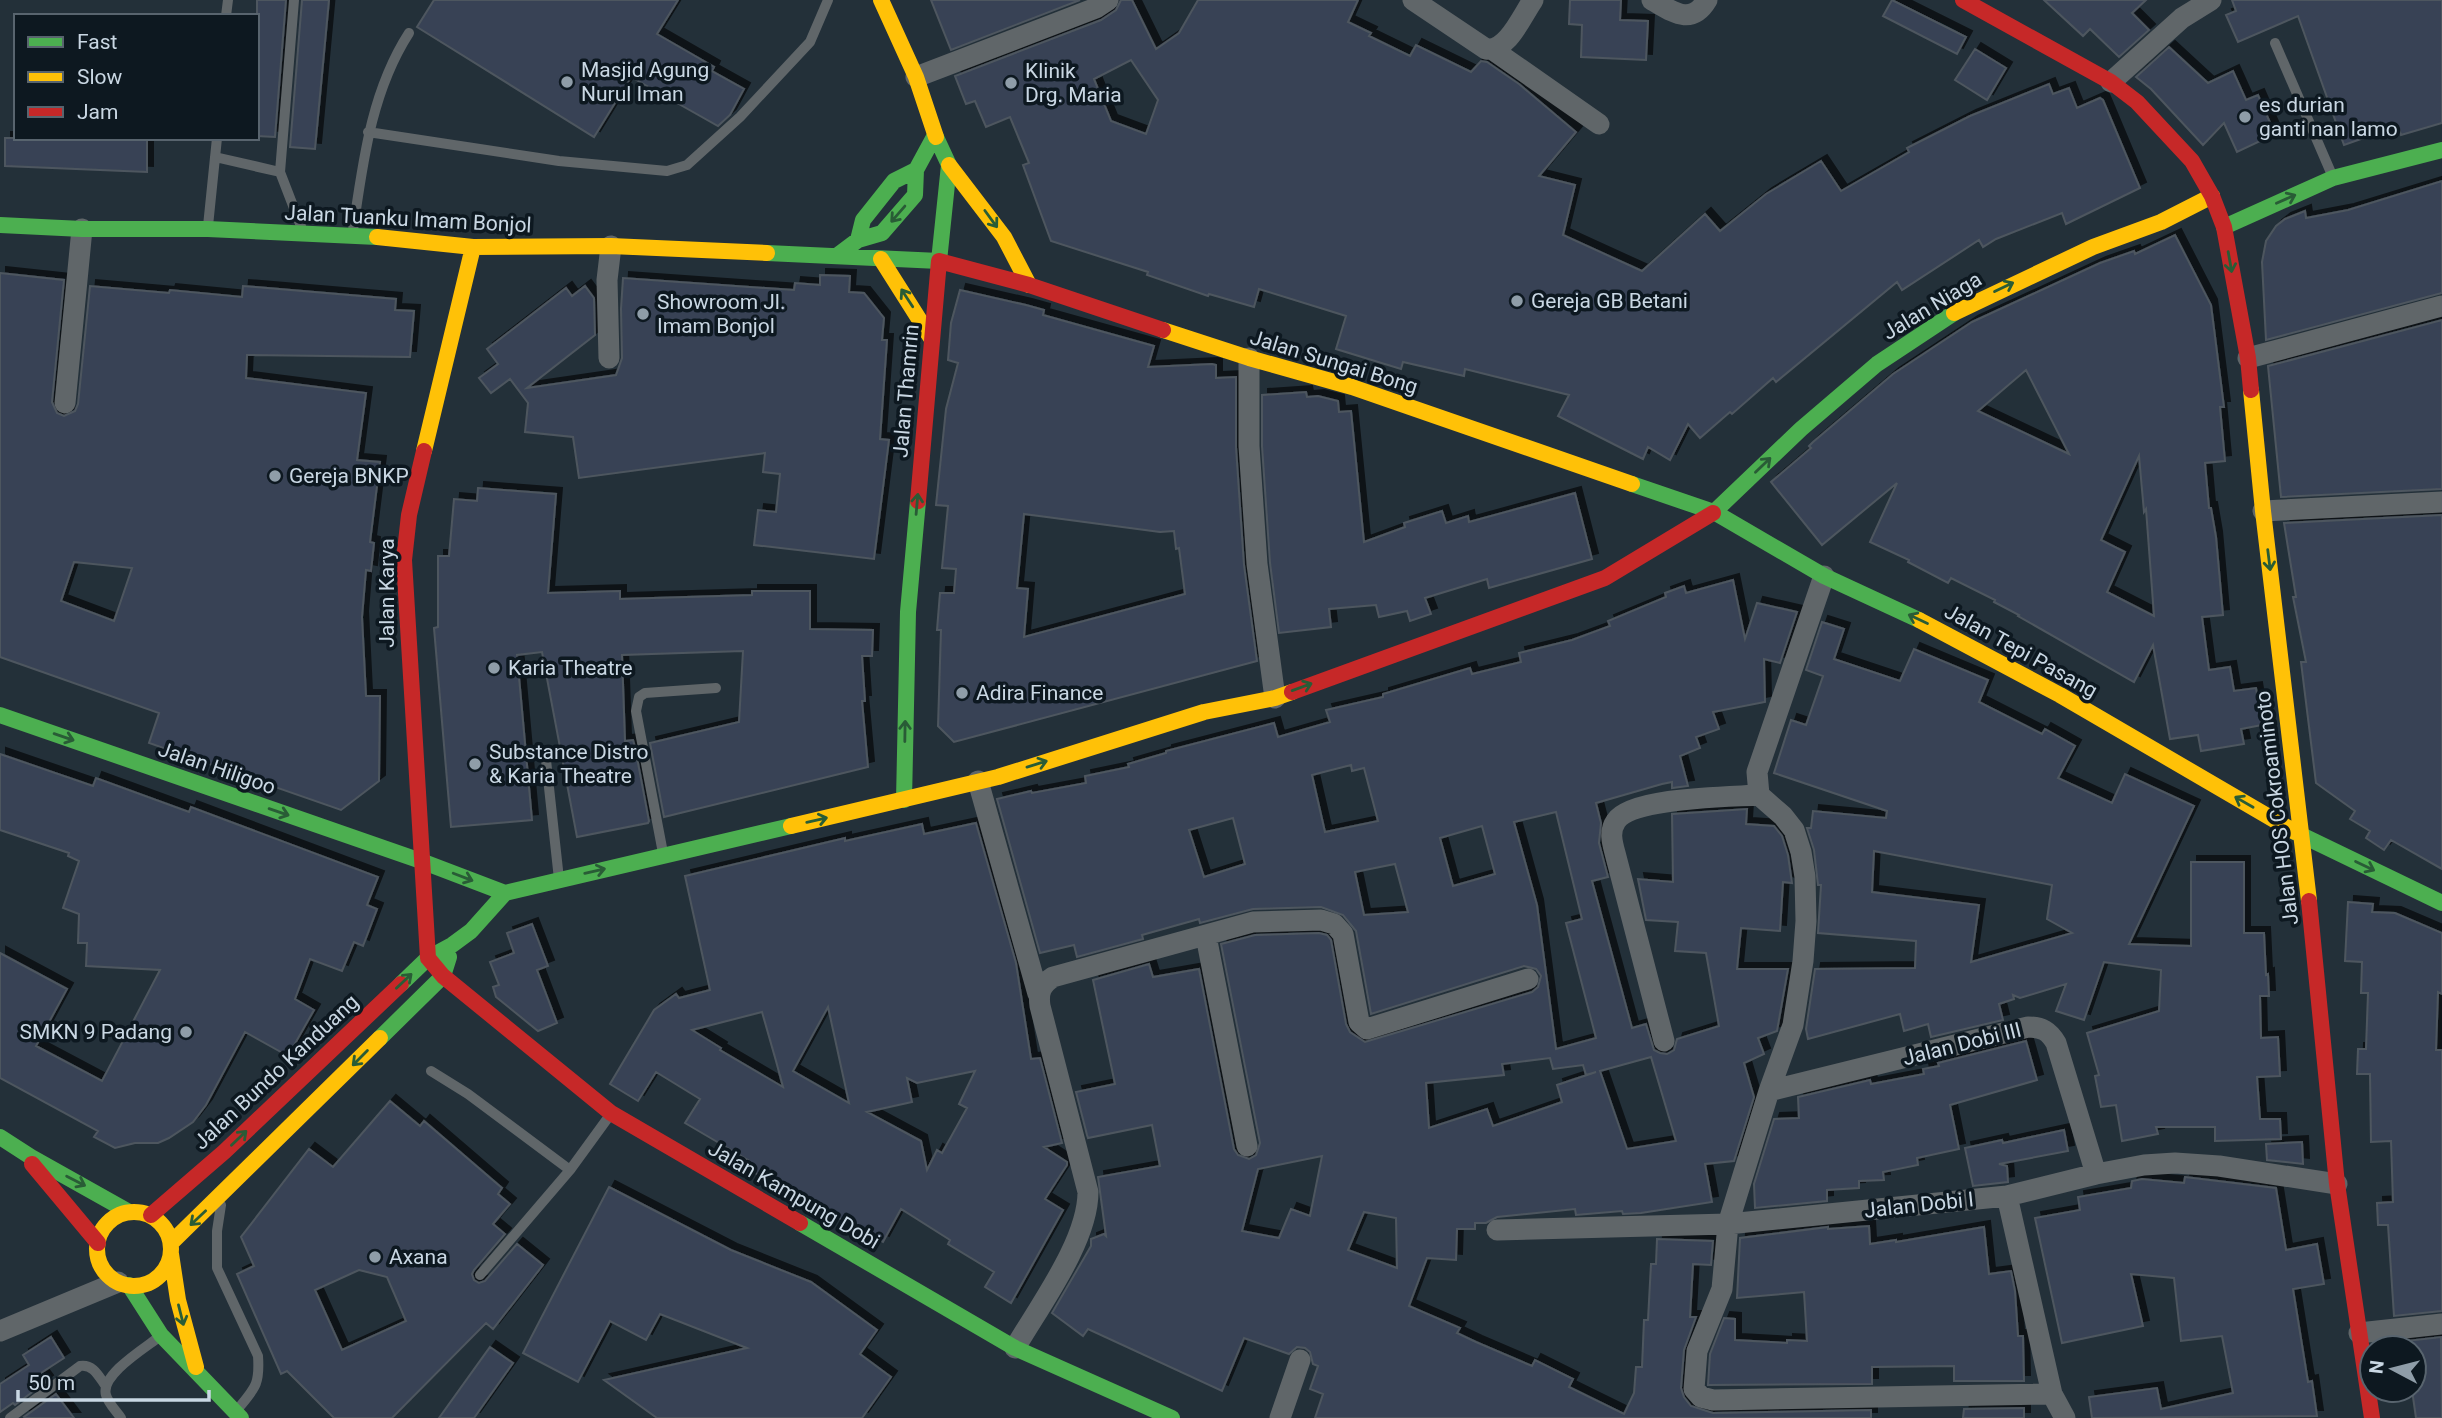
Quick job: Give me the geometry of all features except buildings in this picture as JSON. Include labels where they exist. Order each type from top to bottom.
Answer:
[{"type":"main road","points":[[881,0],[916,77],[935,135],[949,164],[994,222],[1017,257],[1029,285]]},
{"type":"main road","name":"Jalan HOS Cokroaminoto","points":[[1963,0],[2111,82],[2137,102],[2192,161],[2212,196],[2224,227],[2248,358],[2263,511],[2303,837],[2337,1184],[2372,1418]]},
{"type":"main road","points":[[836,256],[858,240],[882,233],[915,195],[916,170],[935,135]]},
{"type":"main road","points":[[2224,227],[2333,178],[2442,150]]},
{"type":"main road","name":"Jalan Thamrin","points":[[904,800],[908,612],[949,164]]},
{"type":"main road","points":[[858,240],[863,220],[894,181],[916,170]]},
{"type":"main road","name":"Jalan Niaga","points":[[505,893],[904,800],[978,781],[1204,712],[1275,698],[1605,578],[1714,512],[1801,429],[1877,364],[1963,307],[2093,247],[2161,222],[2212,196]]},
{"type":"main road","name":"Jalan Tuanku Imam Bonjol","points":[[0,225],[82,229],[208,229],[352,235],[473,247],[611,246],[939,261]]},
{"type":"main road","name":"Jalan Karya","points":[[428,958],[404,561],[409,515],[473,247]]},
{"type":"main road","points":[[881,258],[931,338]]},
{"type":"main road","name":"Jalan Sungai Bong","points":[[939,261],[1029,285],[1248,358],[1352,387],[1714,512]]},
{"type":"main road","name":"Jalan Tepi Pasang","points":[[1714,512],[1824,576],[1956,638],[2060,695],[2303,837],[2442,903]]},
{"type":"main road","name":"Jalan Hiligoo","points":[[0,715],[421,861],[505,893]]},
{"type":"main road","points":[[123,1283],[151,1282],[160,1275],[171,1249],[223,1194],[443,976],[453,947],[505,893]]},
{"type":"main road","name":"Jalan Bundo Kanduang","points":[[151,1215],[224,1152],[428,958],[453,947]]},
{"type":"main road","name":"Jalan Kampung Dobi","points":[[428,958],[443,976],[611,1113],[1015,1348],[1172,1418]]},
{"type":"main road","points":[[362,1020],[379,1038]]},
{"type":"main road","points":[[0,1137],[22,1153],[129,1212]]},
{"type":"main road","points":[[22,1153],[98,1243]]},
{"type":"main road","points":[[198,1374],[177,1300],[167,1232],[151,1215],[129,1212],[118,1215],[108,1222],[102,1231],[98,1243],[101,1265],[108,1275],[123,1283],[161,1335],[198,1374],[238,1415]]},
{"type":"street","points":[[916,77],[1096,8],[1108,0]]},
{"type":"street","points":[[1413,0],[1486,49],[1493,50],[1599,124]]},
{"type":"street","points":[[1493,50],[1502,45],[1533,0]]},
{"type":"street","points":[[1652,0],[1681,15],[1694,14],[1707,0]]},
{"type":"street","points":[[2111,82],[2188,6],[2211,0]]},
{"type":"street","points":[[65,403],[82,229]]},
{"type":"street","points":[[609,358],[607,280],[611,246]]},
{"type":"street","points":[[2248,358],[2442,306]]},
{"type":"street","points":[[1248,358],[1249,446],[1257,564],[1275,698]]},
{"type":"street","points":[[2263,511],[2442,502]]},
{"type":"street","points":[[1824,576],[1757,772],[1759,796],[1794,830],[1805,877],[1806,922],[1798,997],[1793,1025],[1769,1091],[1728,1224],[1722,1289],[1697,1352],[1694,1389],[1701,1397],[1713,1400],[2052,1394]]},
{"type":"street","points":[[978,781],[1038,994],[1088,1192],[1088,1207],[1079,1240],[1015,1348]]},
{"type":"street","points":[[1664,1041],[1615,853],[1611,834],[1615,822],[1624,813],[1667,802],[1759,796]]},
{"type":"street","points":[[1038,994],[1044,984],[1053,977],[1253,922],[1321,920],[1334,924],[1343,934],[1359,1022],[1367,1029],[1528,979]]},
{"type":"street","points":[[1206,936],[1247,1146]]},
{"type":"street","name":"Jalan Dobi III","points":[[1769,1091],[2028,1027],[2038,1027],[2049,1033],[2056,1043],[2096,1174]]},
{"type":"street","name":"Jalan Dobi I","points":[[1497,1230],[1728,1224],[2007,1196],[2096,1174],[2144,1165],[2175,1163],[2337,1184]]},
{"type":"street","points":[[2007,1196],[2052,1394],[2065,1418]]},
{"type":"street","points":[[0,1331],[123,1283]]},
{"type":"street","points":[[2359,1333],[2442,1324]]},
{"type":"street","points":[[1280,1418],[1300,1360]]},
{"type":"lane","points":[[294,0],[280,172],[304,234]]},
{"type":"lane","points":[[368,132],[559,161],[667,171],[687,165],[749,108],[810,42],[828,0]]},
{"type":"lane","points":[[352,235],[368,132],[396,53],[409,33]]},
{"type":"lane","points":[[2275,43],[2333,178]]},
{"type":"lane","points":[[208,229],[217,140]]},
{"type":"lane","points":[[215,157],[280,172]]},
{"type":"lane","points":[[663,855],[636,704],[639,697],[645,693],[716,688]]},
{"type":"lane","points":[[546,760],[559,879]]},
{"type":"lane","points":[[431,1071],[468,1094],[570,1170]]},
{"type":"lane","points":[[480,1275],[570,1170],[611,1113]]},
{"type":"lane","points":[[223,1194],[216,1231],[217,1268],[258,1356],[256,1386],[238,1415]]},
{"type":"lane","points":[[105,1385],[111,1375],[161,1335]]},
{"type":"lane","points":[[10,1418],[80,1366],[88,1365],[105,1385],[106,1396],[121,1418]]},
{"type":"traffic: fast","points":[[838,255],[858,240],[882,233],[915,195],[916,170],[935,135]]},
{"type":"traffic: fast","points":[[767,253],[939,261],[949,165],[936,137]]},
{"type":"traffic: fast","points":[[2224,227],[2333,178],[2442,150]]},
{"type":"traffic: fast","points":[[858,240],[863,220],[894,181],[916,170]]},
{"type":"traffic: fast","points":[[0,225],[82,229],[208,229],[377,237]]},
{"type":"traffic: fast","points":[[1713,513],[1801,429],[1877,364],[1954,313]]},
{"type":"traffic: fast","points":[[1632,484],[1714,512],[1824,576],[1919,620]]},
{"type":"traffic: fast","points":[[904,800],[908,612],[918,501]]},
{"type":"traffic: fast","points":[[0,715],[421,861],[505,893]]},
{"type":"traffic: fast","points":[[505,893],[791,826]]},
{"type":"traffic: fast","points":[[2295,832],[2442,903]]},
{"type":"traffic: fast","points":[[401,984],[428,958],[471,931],[505,893]]},
{"type":"traffic: fast","points":[[380,1038],[443,976],[449,957]]},
{"type":"traffic: fast","points":[[0,1137],[129,1212]]},
{"type":"traffic: fast","points":[[800,1223],[1015,1348],[1172,1418]]},
{"type":"traffic: fast","points":[[129,1285],[161,1335],[241,1418]]},
{"type":"traffic: slow","points":[[881,0],[916,77],[936,137]]},
{"type":"traffic: slow","points":[[949,165],[1004,237],[1029,285]]},
{"type":"traffic: slow","points":[[1954,313],[2093,247],[2161,222],[2212,196]]},
{"type":"traffic: slow","points":[[377,237],[473,247],[611,246],[767,253]]},
{"type":"traffic: slow","points":[[424,451],[473,247]]},
{"type":"traffic: slow","points":[[881,259],[931,338]]},
{"type":"traffic: slow","points":[[1163,330],[1352,387],[1632,484]]},
{"type":"traffic: slow","points":[[2251,390],[2309,901]]},
{"type":"traffic: slow","points":[[1919,620],[2060,695],[2295,832]]},
{"type":"traffic: slow","points":[[791,826],[998,777],[1204,712],[1292,692]]},
{"type":"traffic: slow","points":[[171,1243],[380,1038]]},
{"type":"traffic: slow","points":[[134,1212],[148,1215],[160,1223],[168,1235],[171,1249],[168,1263],[160,1275],[148,1283],[134,1286],[120,1283],[108,1275],[100,1263],[97,1249],[100,1235],[108,1223],[120,1215],[134,1212]]},
{"type":"traffic: slow","points":[[171,1254],[178,1300],[196,1367]]},
{"type":"traffic: jam","points":[[1963,0],[2111,82],[2137,102],[2192,161],[2212,196],[2224,227],[2248,358],[2251,390]]},
{"type":"traffic: jam","points":[[918,501],[939,261],[1029,285],[1163,330]]},
{"type":"traffic: jam","points":[[424,451],[409,515],[404,560],[428,958]]},
{"type":"traffic: jam","points":[[1292,692],[1605,578],[1713,513]]},
{"type":"traffic: jam","points":[[2309,901],[2337,1184],[2372,1418]]},
{"type":"traffic: jam","points":[[428,958],[443,976],[611,1113],[800,1223]]},
{"type":"traffic: jam","points":[[151,1215],[224,1152],[401,984]]},
{"type":"traffic: jam","points":[[32,1164],[98,1243]]},
{"type":"place","name":"Masjid Agung Nurul Iman","points":[[567,82]]},
{"type":"place","name":"Klinik Drg. Maria","points":[[1011,83]]},
{"type":"place","name":"es durian ganti nan lamo","points":[[2245,117]]},
{"type":"place","name":"Gereja GB Betani","points":[[1517,301]]},
{"type":"place","name":"Showroom Jl. Imam Bonjol","points":[[643,314]]},
{"type":"place","name":"Gereja BNKP","points":[[275,476]]},
{"type":"place","name":"Karia Theatre","points":[[494,668]]},
{"type":"place","name":"Adira Finance","points":[[962,693]]},
{"type":"place","name":"Substance Distro & Karia Theatre","points":[[475,764]]},
{"type":"place","name":"SMKN 9 Padang","points":[[186,1032]]},
{"type":"place","name":"Axana","points":[[375,1257]]}]
